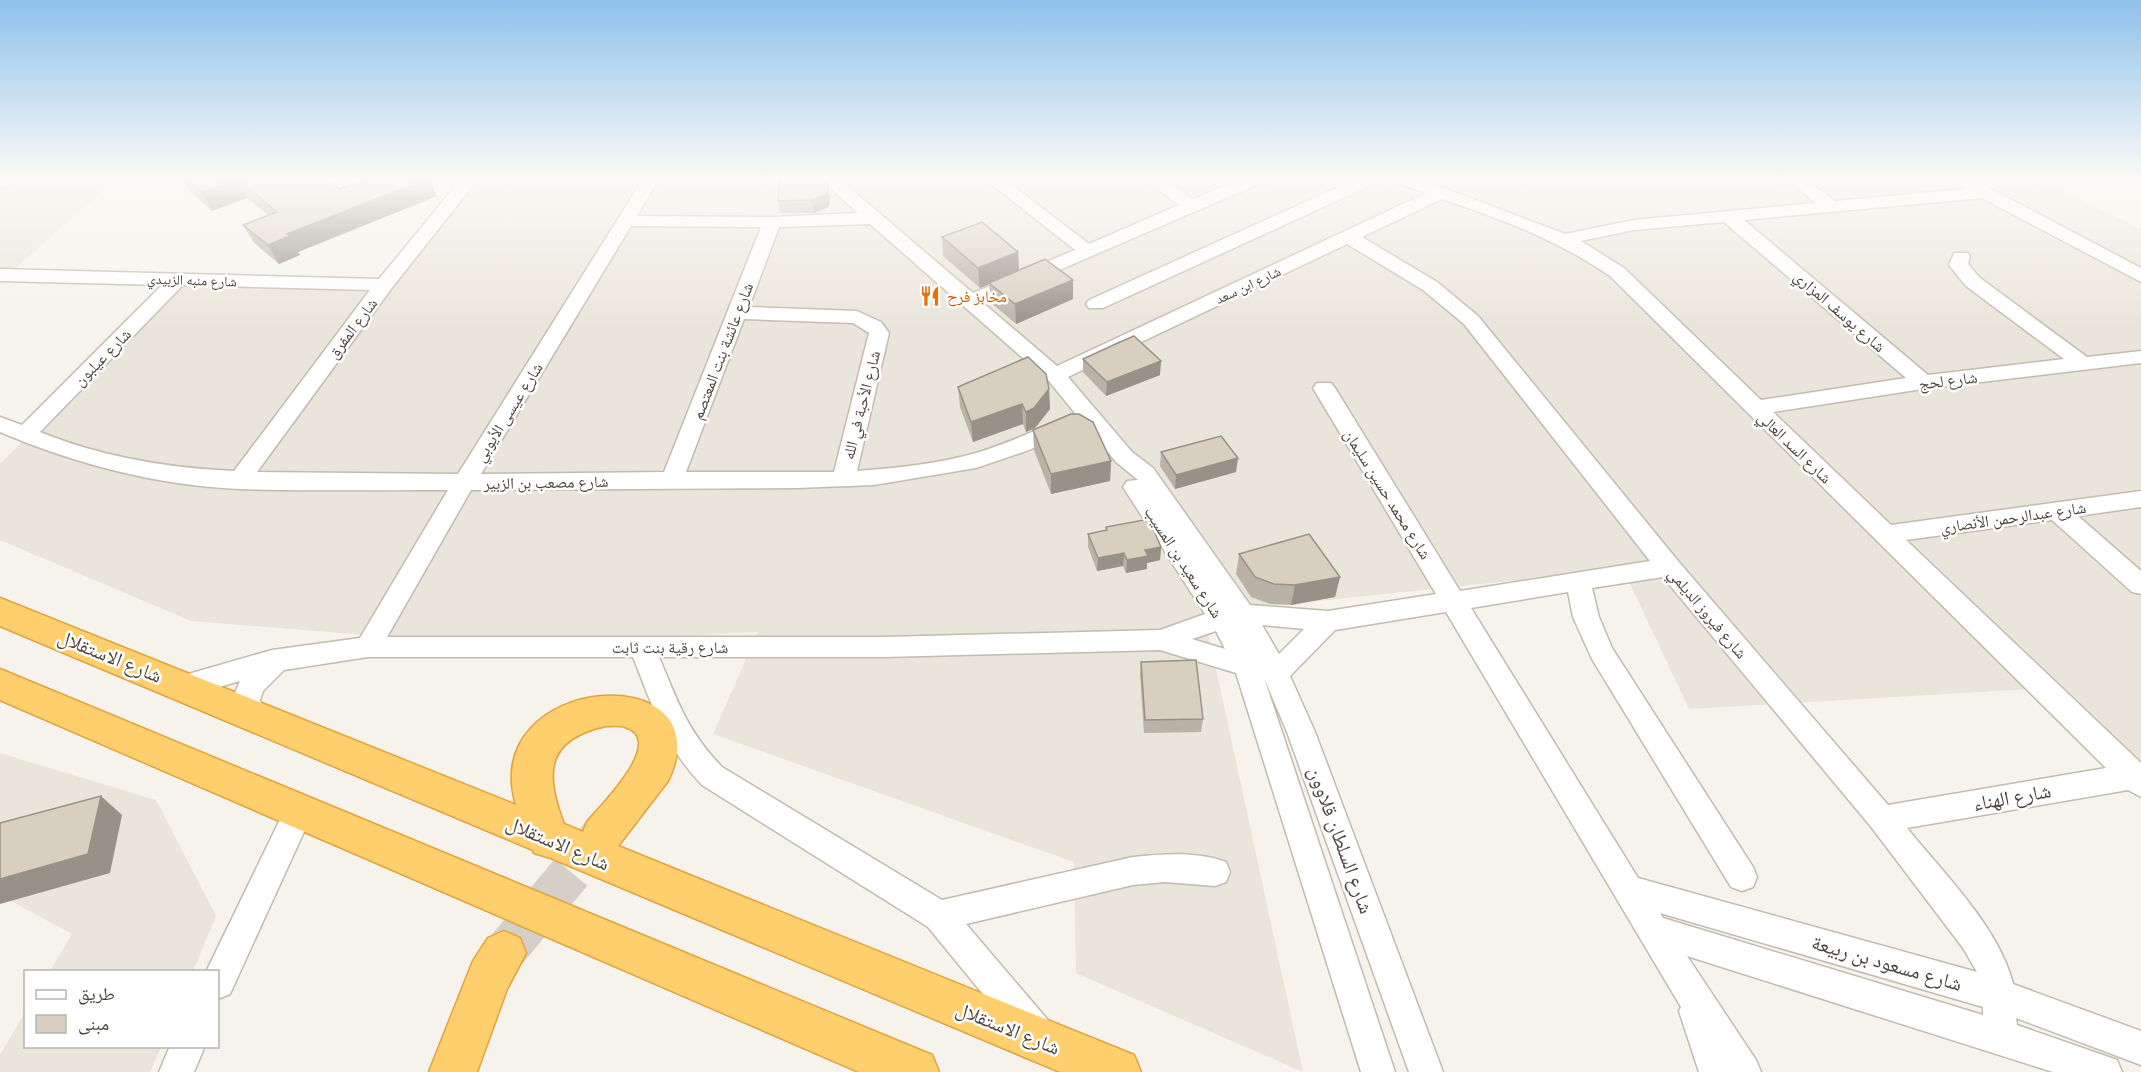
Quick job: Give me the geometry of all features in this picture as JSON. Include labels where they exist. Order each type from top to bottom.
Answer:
[{"type":"highway","name":"شارع الاستقلال","points":[[0,611],[185,686],[549,840],[1117,1072]]},
{"type":"highway","points":[[0,684],[915,1072]]},
{"type":"highway","points":[[549,840],[534,796],[531,773],[534,756],[542,743],[564,724],[582,715],[627,709],[645,716],[656,729],[660,746],[659,756],[654,769],[602,835]]},
{"type":"highway","points":[[453,1072],[489,977],[504,953]]},
{"type":"street","name":"شارع المفرق","points":[[239,481],[384,285],[429,229]]},
{"type":"street","name":"شارع عيسى الأيوبي","points":[[368,647],[464,483],[620,229]]},
{"type":"street","name":"شارع عائشة بنت المعتصم","points":[[672,480],[769,229]]},
{"type":"street","name":"شارع سعيد بن المسيب","points":[[887,229],[1055,375],[1090,415],[1124,457],[1129,477],[1232,616],[1246,666]]},
{"type":"street","points":[[1059,229],[1089,252]]},
{"type":"street","points":[[969,302],[1140,229]]},
{"type":"street","points":[[1096,304],[1260,229]]},
{"type":"street","name":"شارع ابن سعد","points":[[1055,375],[1365,229]]},
{"type":"street","name":"شارع السد العالي","points":[[1539,229],[1566,239],[1594,255],[1624,278],[2138,779]]},
{"type":"street","points":[[1566,239],[1614,229]]},
{"type":"street","name":"شارع يوسف المزاري","points":[[1744,229],[1923,382]]},
{"type":"street","points":[[2051,229],[2141,276]]},
{"type":"street","name":"شارع فيروز الديلمي","points":[[1349,237],[1430,286],[1471,320],[1669,567],[1882,819],[1974,937],[1993,969],[1999,995],[2000,1037]]},
{"type":"street","points":[[1961,256],[1958,265],[1972,282],[2084,364]]},
{"type":"street","name":"شارع منبه الزبيدي","points":[[0,275],[384,285]]},
{"type":"street","name":"شارع عيلبون","points":[[25,435],[179,279]]},
{"type":"street","name":"شارع الأحبة في الله","points":[[738,313],[857,317],[874,326],[879,333],[843,480]]},
{"type":"street","name":"شارع لحج","points":[[1755,408],[1923,382],[2141,357]]},
{"type":"street","name":"شارع محمد حسين سليمان","points":[[1324,388],[1690,992]]},
{"type":"street","name":"شارع مصعب بن الزبير","points":[[0,424],[85,456],[132,468],[171,475],[239,481],[464,483],[843,480],[949,468],[990,458],[1090,415]]},
{"type":"street","name":"شارع عبدالرحمن الأنصاري","points":[[1885,534],[2141,499]]},
{"type":"street","points":[[2058,512],[2141,585]]},
{"type":"street","points":[[1232,616],[1328,621],[1669,567]]},
{"type":"street","points":[[1578,580],[1586,617],[1601,652],[1742,877]]},
{"type":"street","name":"شارع رقية بنت ثابت","points":[[185,686],[278,660],[368,647],[885,647],[1160,640],[1232,616]]},
{"type":"street","name":"شارع السلطان قلاوون","points":[[1232,616],[1276,674],[1301,732],[1426,1072]]},
{"type":"street","points":[[1276,674],[1328,621]]},
{"type":"street","name":"شارع رقية بنت ثابت","points":[[1160,640],[1246,666]]},
{"type":"street","points":[[642,647],[674,725],[690,753],[712,776],[939,916],[1046,1043]]},
{"type":"street","points":[[250,714],[246,700],[251,685],[278,660]]},
{"type":"street","name":"شارع السلطان قلاوون","points":[[1246,666],[1378,1072]]},
{"type":"street","name":"شارع الهناء","points":[[1882,819],[2138,779]]},
{"type":"street","points":[[219,981],[298,812]]},
{"type":"street","points":[[939,916],[1133,871],[1165,868],[1215,872]]},
{"type":"street","name":"شارع مسعود بن ربيعة","points":[[1629,890],[1999,995],[2141,1048]]},
{"type":"street","name":"شارع مسعود بن ربيعة","points":[[1655,931],[2000,1037],[2105,1072]]},
{"type":"street","points":[[970,1012],[990,996],[987,973]]},
{"type":"street","points":[[1690,992],[1716,1072]]},
{"type":"street","points":[[1690,992],[1744,1072]]},
{"type":"street","points":[[176,1072],[188,1048]]},
{"type":"shaded area","points":[[0,229],[60,229],[0,282]]},
{"type":"shaded area","points":[[425,229],[2141,229],[2141,790],[2033,689],[1689,709],[1623,569],[1204,613],[1303,1072],[1076,973],[1074,862],[713,734],[758,632],[492,645],[191,621],[0,540],[0,464],[179,285],[374,289]]},
{"type":"shaded area","points":[[0,753],[156,800],[216,916],[193,970],[51,970],[72,934],[0,895]]},
{"type":"shaded area","points":[[24,1014],[24,1048],[161,1048],[150,1072],[0,1072],[0,1055]]},
{"type":"building","points":[[248,229],[300,229],[287,234],[290,236],[268,245]]},
{"type":"building","points":[[963,229],[990,229],[1018,252],[978,268],[942,237]]},
{"type":"building","points":[[1045,259],[1073,280],[1015,304],[989,283]]},
{"type":"building","points":[[1134,336],[1161,361],[1107,382],[1083,359],[1120,342]]},
{"type":"building","points":[[1028,357],[1046,374],[1049,389],[1034,408],[1026,412],[1022,404],[971,422],[958,387]]},
{"type":"building","points":[[1071,414],[1079,414],[1093,422],[1111,461],[1051,474],[1033,430]]},
{"type":"building","points":[[1221,436],[1238,458],[1176,475],[1161,452]]},
{"type":"building","points":[[1149,519],[1161,547],[1145,550],[1148,556],[1127,560],[1124,553],[1098,558],[1088,534],[1107,530],[1106,527]]},
{"type":"building","points":[[1309,534],[1340,577],[1295,585],[1274,584],[1255,577],[1239,554]]},
{"type":"building","points":[[1196,660],[1203,719],[1145,720],[1141,662]]},
{"type":"building","points":[[101,796],[88,854],[0,879],[0,823]]},
{"type":"tunnel","points":[[504,953],[602,835]]},
{"type":"place","name":"مخابز فرح","points":[[930,296]]}]
